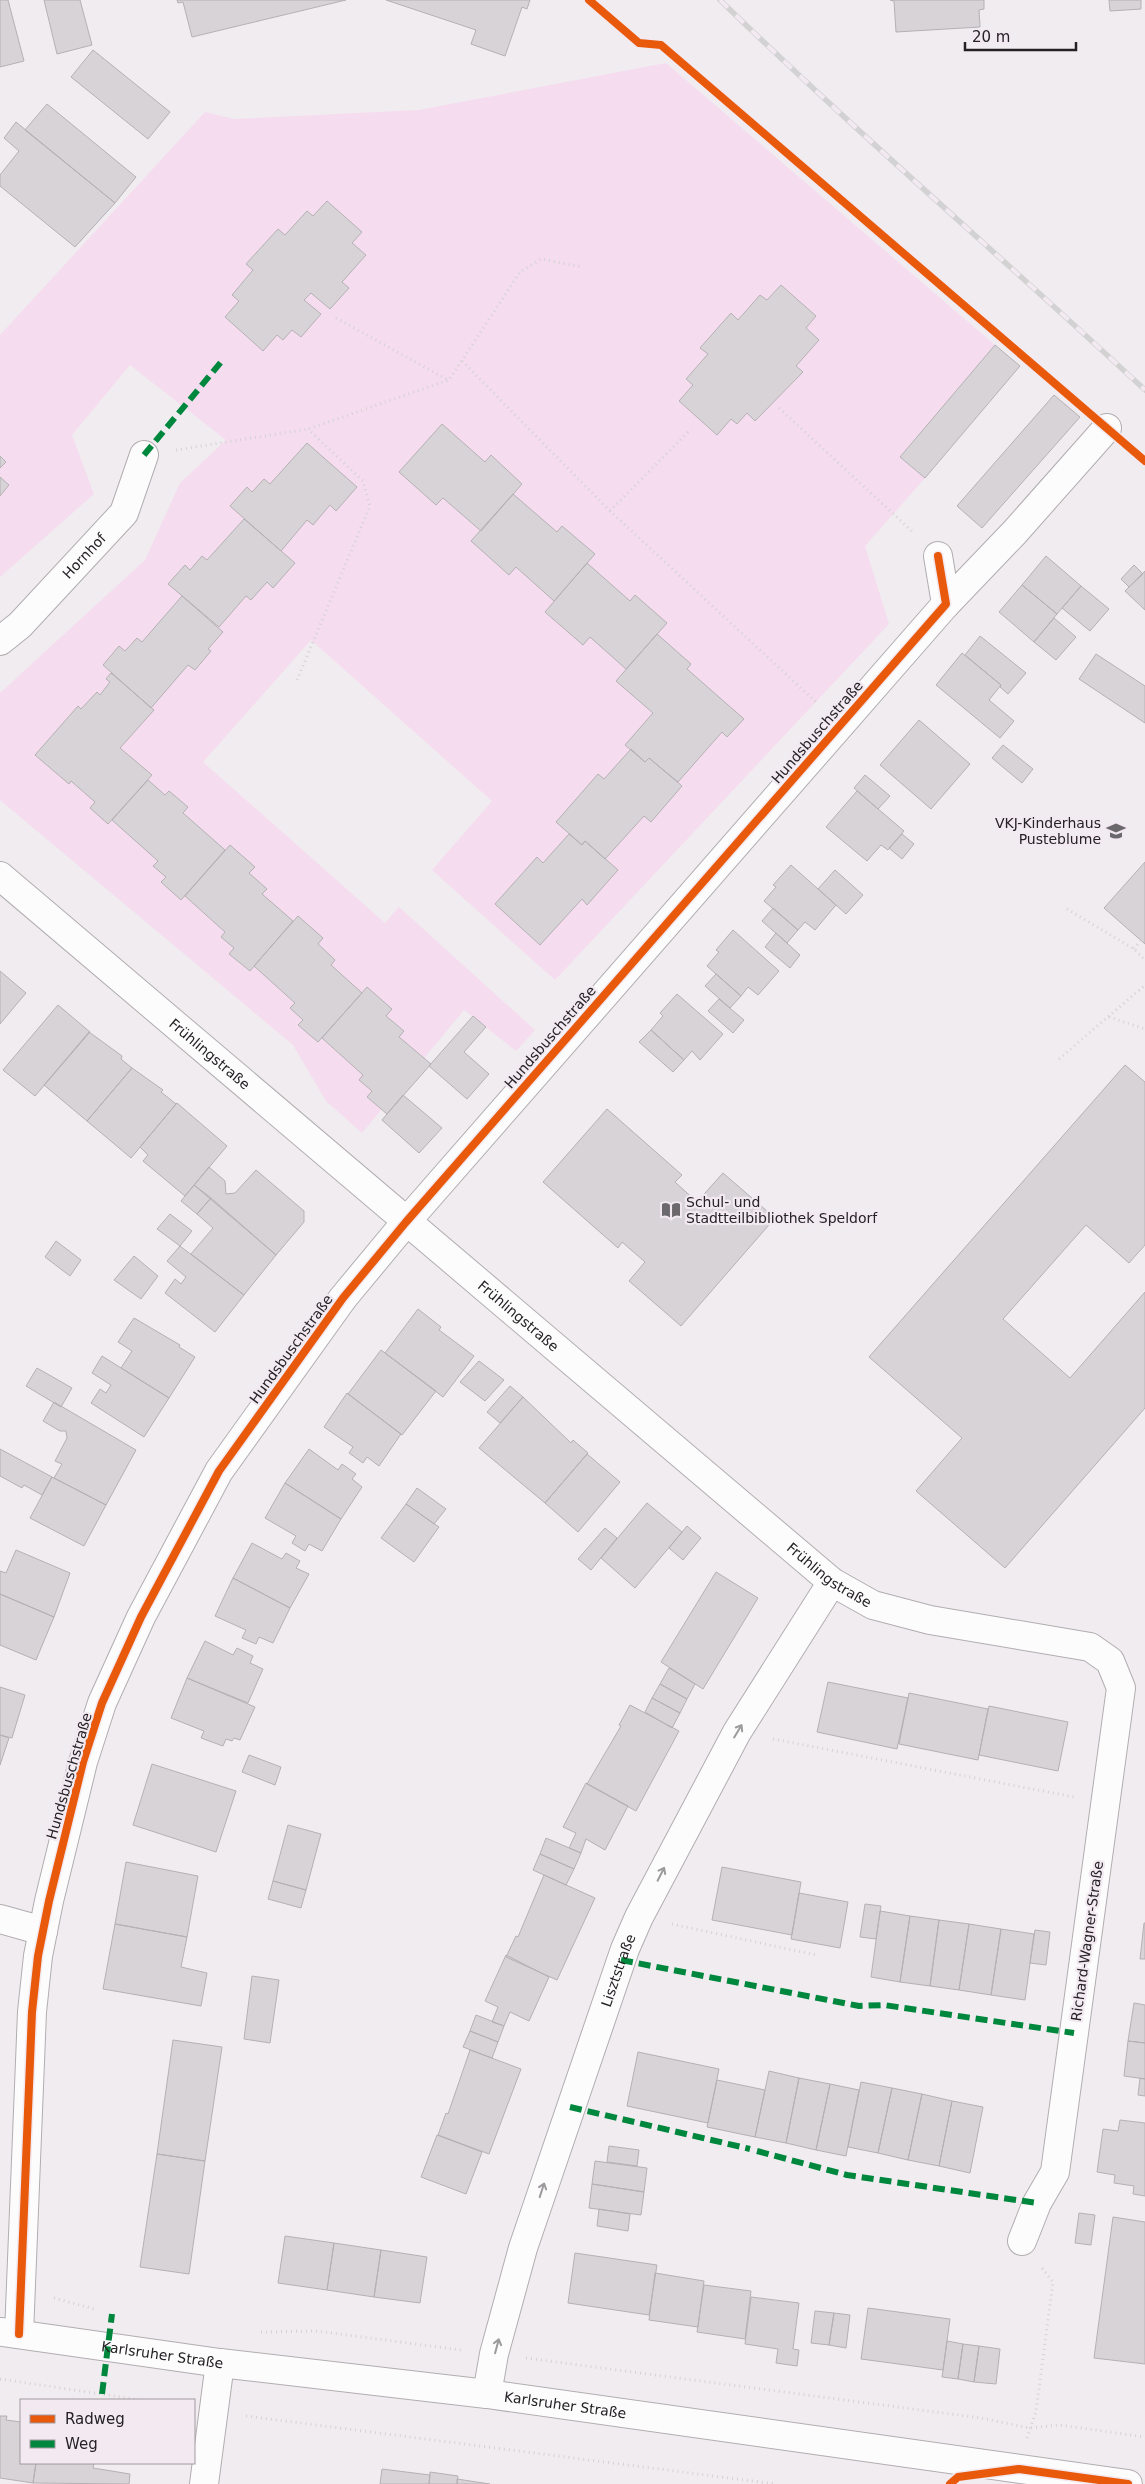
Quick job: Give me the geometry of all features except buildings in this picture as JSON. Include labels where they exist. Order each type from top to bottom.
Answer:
[{"type":"street","name":"Hundsbuschstraße","points":[[9,2333],[32,2012],[43,1931],[83,1762],[102,1703],[141,1617],[219,1471],[343,1298],[406,1222],[840,724],[946,604],[1014,533],[1107,428]]},
{"type":"street","name":"Hornhof","points":[[0,641],[20,625],[124,513],[144,455]]},
{"type":"street","points":[[938,556],[946,604]]},
{"type":"street","name":"Frühlingstraße","points":[[0,876],[832,1582],[873,1605],[930,1620],[1090,1646]]},
{"type":"street","name":"Lisztstraße","points":[[487,2394],[494,2354],[523,2248],[625,1949],[639,1917],[737,1732],[832,1582]]},
{"type":"street","name":"Richard-Wagner-Straße","points":[[1022,2241],[1037,2203],[1055,2172],[1121,1688],[1110,1661],[1090,1646]]},
{"type":"street","points":[[0,1919],[43,1931]]},
{"type":"street","name":"Karlsruher Straße","points":[[9,2333],[220,2362],[487,2394],[1017,2476],[1128,2484]]},
{"type":"street","points":[[204,2484],[220,2362]]},
{"type":"path","points":[[144,455],[308,429],[449,380],[520,272],[541,259],[582,267]]},
{"type":"path","points":[[336,318],[449,380]]},
{"type":"path","points":[[462,361],[610,511],[840,724]]},
{"type":"path","points":[[779,408],[938,556]]},
{"type":"path","points":[[297,680],[370,506],[363,481],[308,429]]},
{"type":"path","points":[[610,511],[692,429]]},
{"type":"path","points":[[1066,909],[1134,949],[1145,960]]},
{"type":"path","points":[[1134,949],[1141,940]]},
{"type":"path","points":[[1059,1059],[1145,986]]},
{"type":"path","points":[[1110,1017],[1145,1029]]},
{"type":"path","points":[[737,1732],[1106,1803]]},
{"type":"path","points":[[639,1917],[816,1955]]},
{"type":"path","points":[[1017,2476],[1029,2428],[1036,2411],[1053,2282],[1022,2241]]},
{"type":"path","points":[[0,2379],[134,2399]]},
{"type":"path","points":[[213,2411],[776,2484]]},
{"type":"path","points":[[1029,2428],[1059,2425],[1145,2437]]},
{"type":"shaded area","points":[[666,63],[995,345],[900,457],[925,478],[865,546],[889,624],[555,980],[432,870],[492,801],[311,640],[203,762],[385,923],[399,907],[535,1030],[516,1051],[464,1010],[362,1133],[326,1101],[293,1045],[0,800],[0,693],[145,560],[180,483],[226,440],[130,365],[72,435],[94,494],[0,577],[0,335],[205,112],[234,119],[419,110]]},
{"type":"railway","points":[[720,0],[878,148],[1145,390]]},
{"type":"marked path","points":[[144,455],[221,362]]},
{"type":"marked path","points":[[621,1960],[859,2006],[884,2005],[1074,2033]]},
{"type":"marked path","points":[[570,2107],[750,2149]]},
{"type":"marked path","points":[[757,2151],[847,2175],[1037,2203]]},
{"type":"marked path","points":[[102,2394],[112,2314]]},
{"type":"cycle path","points":[[589,0],[639,43],[661,45],[1145,461]]},
{"type":"cycle path","points":[[19,2334],[32,2012],[38,1956],[49,1901],[83,1762],[102,1703],[141,1617],[219,1471],[343,1298],[406,1222],[946,604],[938,556]]},
{"type":"cycle path","points":[[950,2484],[958,2477],[1019,2469],[1128,2484]]},
{"type":"place","name":"VKJ-Kinderhaus Pusteblume","points":[[1116,831]]},
{"type":"place","name":"Schul- und Stadtteilbibliothek Speldorf","points":[[671,1210]]}]
